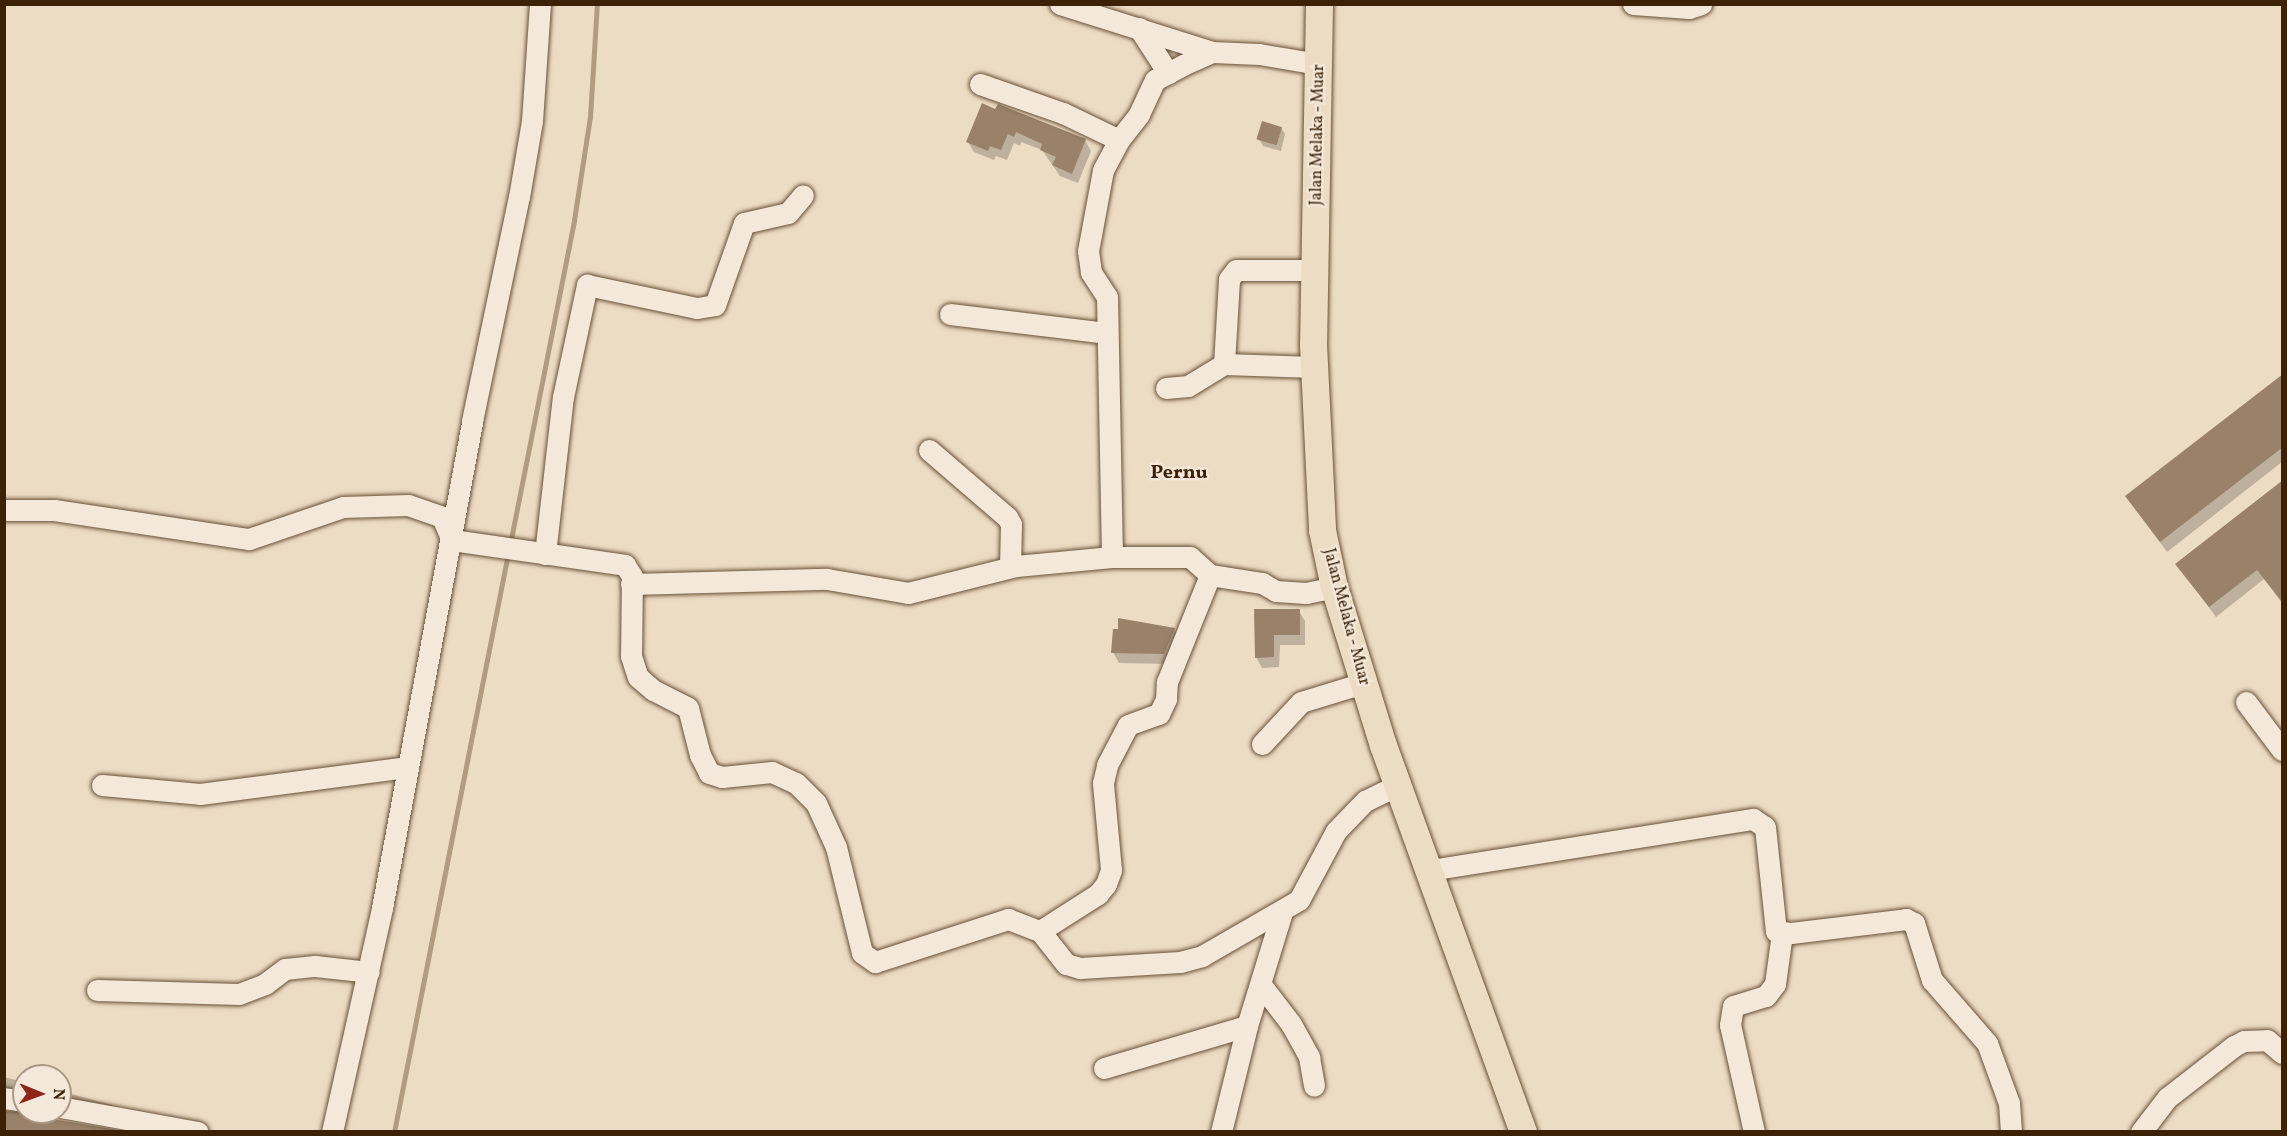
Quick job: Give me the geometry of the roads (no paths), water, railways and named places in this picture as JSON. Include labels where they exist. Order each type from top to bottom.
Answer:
[{"type":"main road","name":"Jalan Melaka - Muar","points":[[1319,4],[1314,367],[1321,518],[1320,590],[1346,688],[1398,785],[1523,1131]]},
{"type":"street","points":[[332,1131],[369,972],[532,121],[540,4]]},
{"type":"street","points":[[1060,4],[1212,52],[1259,54],[1319,64]]},
{"type":"street","points":[[1632,4],[1689,8],[1701,4]]},
{"type":"street","points":[[1139,28],[1168,73]]},
{"type":"street","points":[[1112,557],[1112,457],[1106,333],[1107,297],[1090,272],[1088,251],[1103,170],[1119,140],[1139,114],[1155,80],[1212,52]]},
{"type":"street","points":[[980,84],[1063,113],[1119,140]]},
{"type":"street","points":[[536,553],[563,397],[587,285],[698,308],[715,304],[744,223],[788,213],[803,195]]},
{"type":"street","points":[[1224,364],[1229,279],[1236,270],[1315,270]]},
{"type":"street","points":[[951,314],[1106,333]]},
{"type":"street","points":[[1166,388],[1188,386],[1224,364],[1314,367]]},
{"type":"street","points":[[929,450],[1007,516],[1011,524],[1010,567]]},
{"type":"street","points":[[4,510],[54,510],[249,538],[343,507],[374,503],[408,506],[442,517],[452,540]]},
{"type":"street","points":[[452,540],[625,566],[631,584],[632,656],[638,677],[653,690],[688,708],[699,755],[709,773],[722,777],[772,772],[796,783],[816,803],[836,847],[867,959],[875,962],[1008,919],[1040,931],[1066,964],[1080,968],[1180,962],[1202,956],[1282,912],[1299,900],[1336,831],[1365,801],[1398,785]]},
{"type":"street","points":[[631,584],[827,579],[908,593],[1010,567],[1112,557],[1190,557],[1210,574],[1262,583],[1276,591],[1320,590]]},
{"type":"street","points":[[1040,931],[1098,894],[1106,884],[1111,870],[1103,783],[1107,765],[1128,725],[1159,714],[1166,699],[1167,682],[1210,574]]},
{"type":"street","points":[[1262,744],[1301,702],[1346,688]]},
{"type":"street","points":[[2246,702],[2283,750]]},
{"type":"street","points":[[102,785],[200,794],[408,766]]},
{"type":"street","points":[[1430,870],[1753,819],[1765,827],[1776,931],[1782,933],[1906,919],[1914,923],[1932,980],[1987,1043],[2009,1103],[2011,1131]]},
{"type":"street","points":[[1221,1131],[1246,1026],[1262,986],[1282,912]]},
{"type":"street","points":[[1754,1131],[1731,1016],[1733,1006],[1766,996],[1775,984],[1782,933]]},
{"type":"street","points":[[96,990],[239,994],[265,984],[285,969],[315,966],[369,972]]},
{"type":"street","points":[[1262,986],[1292,1024],[1309,1057],[1314,1086]]},
{"type":"street","points":[[1104,1068],[1246,1026]]},
{"type":"street","points":[[2141,1131],[2167,1098],[2234,1046],[2244,1041],[2267,1040],[2283,1053]]},
{"type":"street","points":[[72,1109],[198,1131]]},
{"type":"waterway","points":[[510,544],[574,220],[590,117],[597,4]]},
{"type":"waterway","points":[[394,1132],[508,553]]},
{"type":"district","name":"Pernu","points":[[1179,473]]}]
